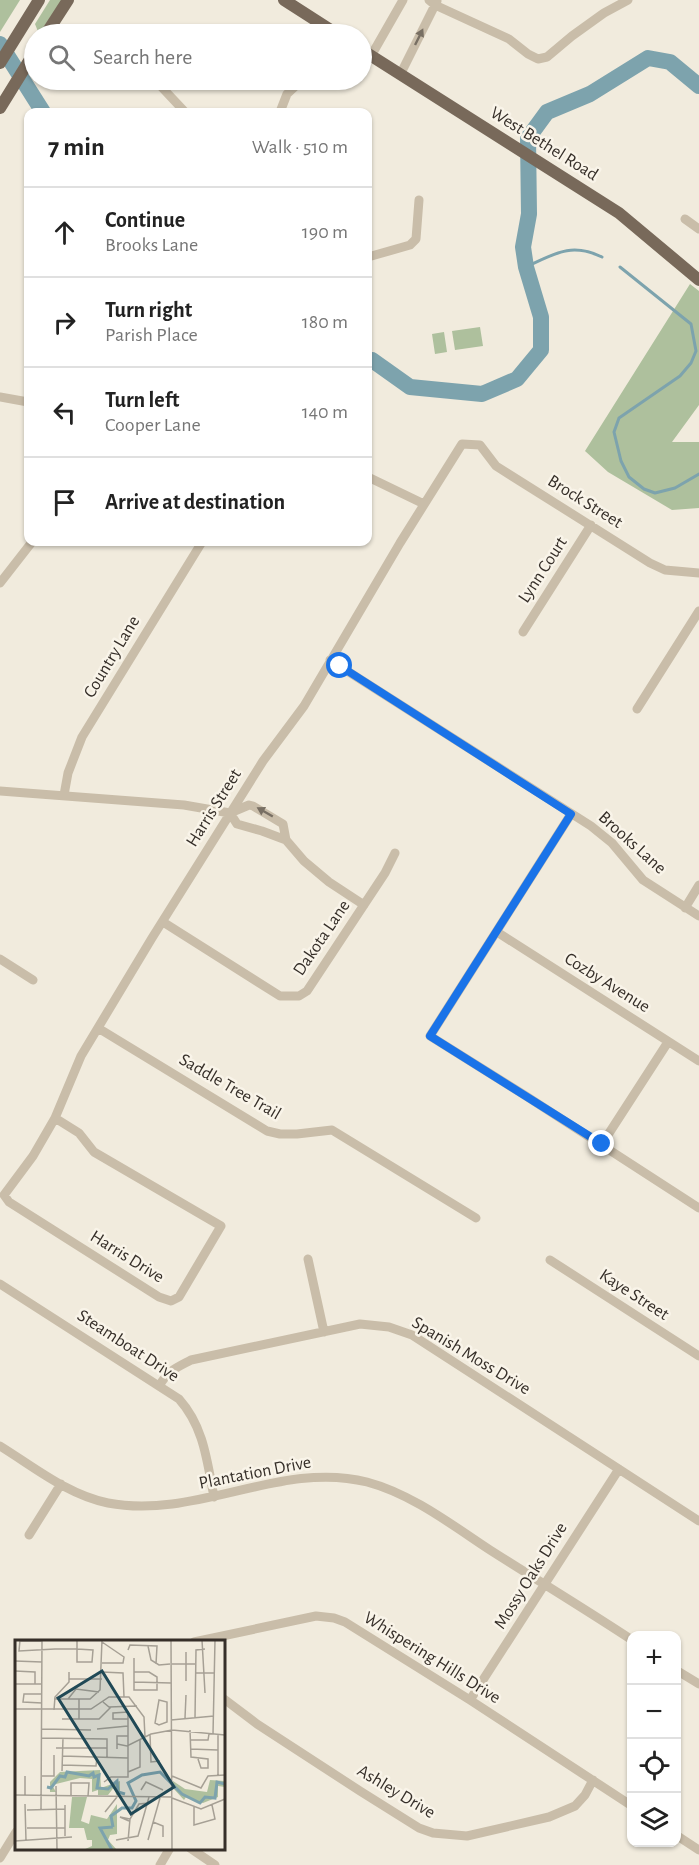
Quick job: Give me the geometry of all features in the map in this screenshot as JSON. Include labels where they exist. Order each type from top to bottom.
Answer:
[{"type":"main road","points":[[24,24],[39,0]]},
{"type":"main road","points":[[52,24],[68,0]]},
{"type":"main road","points":[[284,0],[321,24]]},
{"type":"main road","points":[[0,63],[24,24]]},
{"type":"main road","name":"West Bethel Road","points":[[372,57],[619,213],[699,280]]},
{"type":"main road","points":[[0,108],[24,69]]},
{"type":"street","points":[[372,45],[404,0]]},
{"type":"street","points":[[400,75],[433,2],[509,39],[538,59],[547,57],[604,13],[628,0]]},
{"type":"street","points":[[164,90],[181,108]]},
{"type":"street","points":[[282,108],[287,94],[291,90]]},
{"type":"street","points":[[372,256],[410,245],[416,240],[419,200]]},
{"type":"street","points":[[685,219],[699,229]]},
{"type":"street","points":[[0,397],[24,401]]},
{"type":"street","name":"Harris Street","points":[[4,1195],[33,1156],[55,1118],[81,1056],[98,1028],[263,760],[304,706],[462,444]]},
{"type":"street","name":"Brock Street","points":[[462,444],[480,446],[496,466],[650,563],[665,570],[699,573]]},
{"type":"street","points":[[372,479],[424,504]]},
{"type":"street","name":"Lynn Court","points":[[523,632],[591,525]]},
{"type":"street","points":[[0,583],[29,546]]},
{"type":"street","name":"Country Lane","points":[[64,795],[68,773],[82,737],[200,546]]},
{"type":"street","points":[[637,709],[699,611]]},
{"type":"street","name":"Brooks Lane","points":[[330,660],[591,826],[612,843],[643,880],[699,916]]},
{"type":"street","points":[[0,791],[184,805],[230,813],[249,805],[253,806],[283,824],[286,840],[304,861],[320,875],[364,905]]},
{"type":"street","points":[[230,813],[237,824],[286,840]]},
{"type":"street","points":[[571,814],[430,1036],[699,1208]]},
{"type":"street","name":"Dakota Lane","points":[[163,922],[280,996],[298,996],[307,991],[364,905],[395,853]]},
{"type":"street","points":[[685,908],[699,885]]},
{"type":"street","name":"Cozby Avenue","points":[[497,932],[699,1061]]},
{"type":"street","points":[[0,959],[33,980]]},
{"type":"street","name":"Saddle Tree Trail","points":[[98,1028],[267,1131],[280,1134],[332,1130],[476,1218]]},
{"type":"street","points":[[602,1144],[669,1042]]},
{"type":"street","name":"Harris Drive","points":[[4,1195],[9,1202],[159,1297],[171,1301],[179,1297],[221,1226],[94,1152],[79,1133],[55,1118]]},
{"type":"street","points":[[308,1259],[324,1332]]},
{"type":"street","name":"Kaye Street","points":[[550,1260],[699,1356]]},
{"type":"street","name":"Steamboat Drive","points":[[0,1284],[160,1385],[186,1407],[199,1430],[214,1497]]},
{"type":"street","name":"Spanish Moss Drive","points":[[160,1385],[164,1377],[172,1370],[191,1360],[360,1324],[389,1327],[412,1335],[699,1521]]},
{"type":"street","name":"Plantation Drive","points":[[0,1446],[74,1493],[107,1503],[126,1505],[187,1503],[286,1481],[324,1477],[368,1482],[410,1500],[627,1637]]},
{"type":"street","name":"Mossy Oaks Drive","points":[[470,1700],[619,1468]]},
{"type":"street","points":[[28,1535],[61,1484]]},
{"type":"street","name":"Whispering Hills Drive","points":[[199,1640],[316,1616],[334,1618],[363,1632],[627,1803]]},
{"type":"street","points":[[681,1673],[699,1684]]},
{"type":"street","name":"Ashley Drive","points":[[225,1700],[256,1724],[360,1791],[419,1828],[433,1833],[467,1836],[549,1817],[574,1806],[585,1795],[593,1780]]},
{"type":"street","points":[[0,1858],[3,1847],[15,1833]]},
{"type":"street","points":[[681,1838],[699,1850]]},
{"type":"street","points":[[160,1865],[169,1850]]},
{"type":"street","points":[[193,1850],[215,1865]]},
{"type":"green space","points":[[0,0],[20,0],[0,32]]},
{"type":"green space","points":[[50,0],[62,0],[46,24],[35,24]]},
{"type":"green space","points":[[690,284],[699,291],[699,405],[672,442],[699,442],[699,508],[672,510],[608,472],[585,451]]},
{"type":"green space","points":[[480,327],[483,346],[455,350],[452,331]]},
{"type":"green space","points":[[444,332],[447,352],[435,354],[432,334]]},
{"type":"waterway","points":[[0,44],[24,82]]},
{"type":"waterway","points":[[372,360],[410,387],[482,394],[517,379],[541,350],[541,317],[526,267],[523,247],[529,214],[528,138],[547,112],[590,94],[648,58],[670,62],[699,86]]},
{"type":"waterway","points":[[29,90],[40,108]]},
{"type":"waterway","points":[[526,267],[554,254],[572,250],[581,250],[602,257]]},
{"type":"waterway","points":[[620,267],[691,324],[696,351],[691,363],[680,376],[619,418],[614,432],[621,461],[629,477],[644,489],[655,493],[675,488],[699,474]]},
{"type":"route","points":[[340,666],[571,814],[430,1036],[602,1144]]}]
